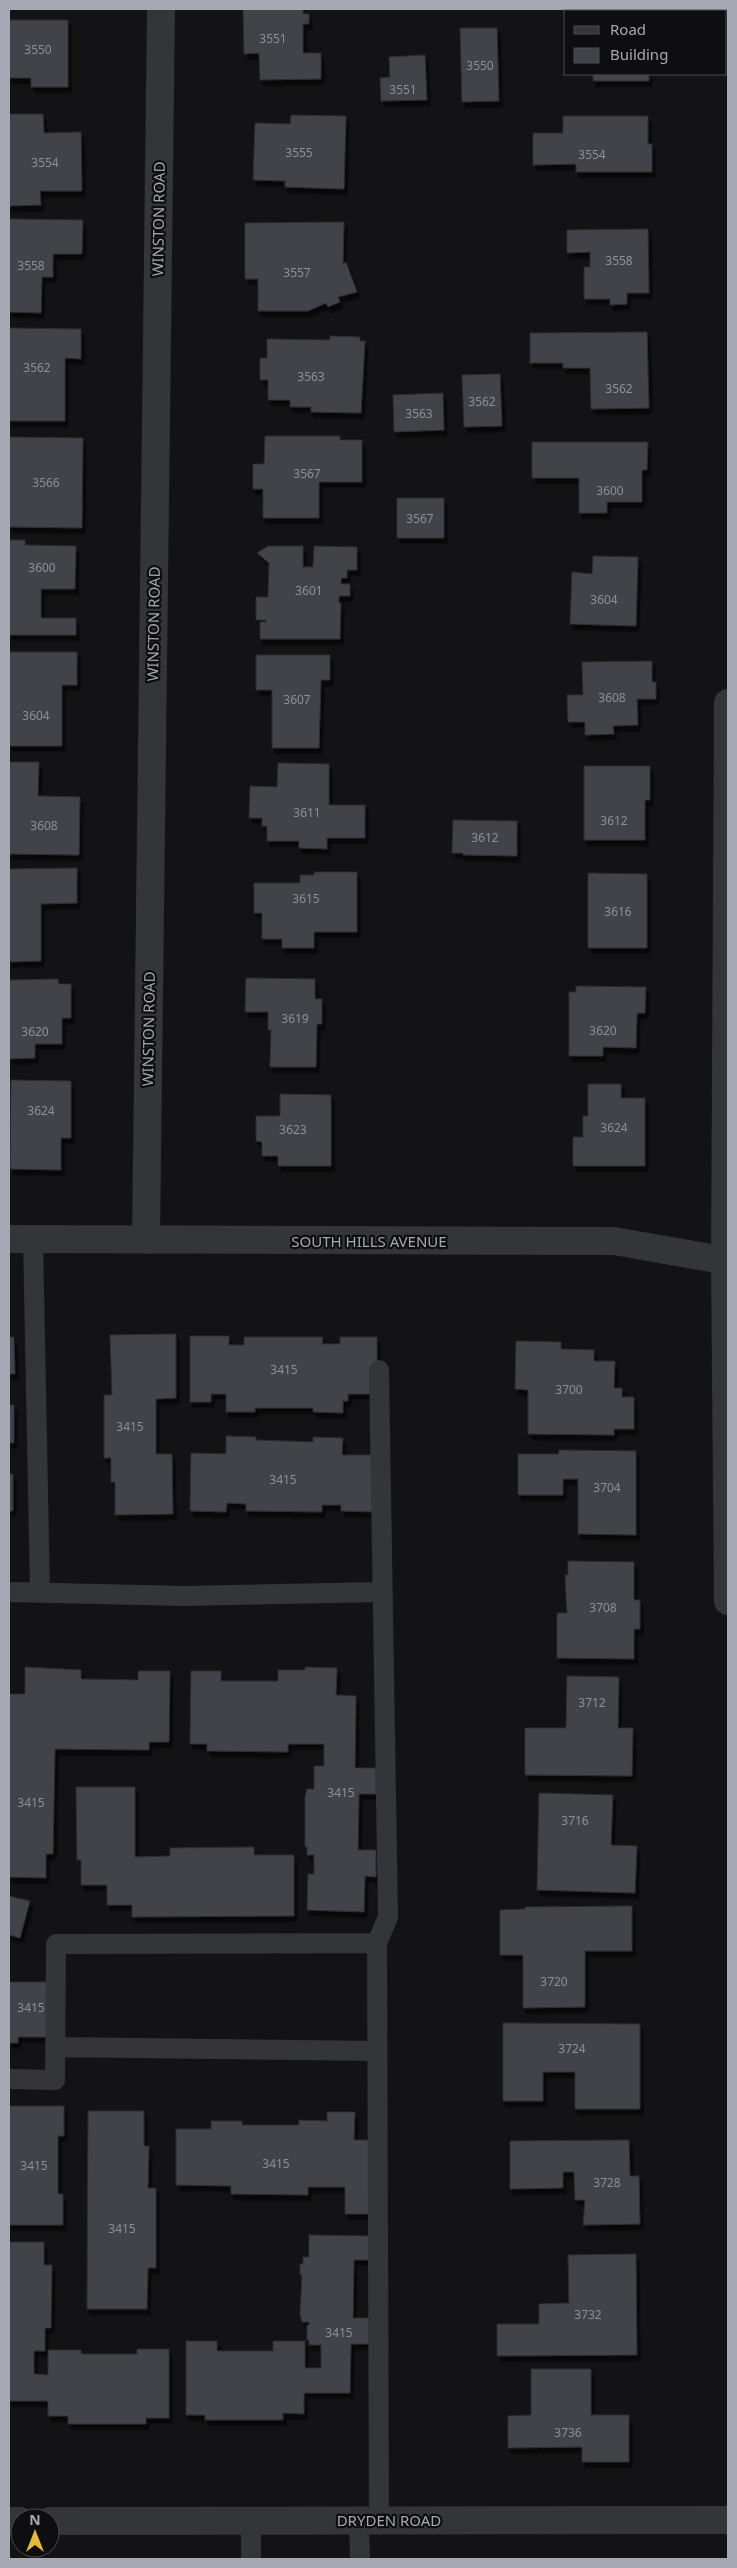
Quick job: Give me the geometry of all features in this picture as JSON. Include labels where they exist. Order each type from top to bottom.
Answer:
[{"type":"street","name":"WINSTON ROAD","points":[[146,1240],[160,9]]},
{"type":"street","points":[[728,702],[728,1601]]},
{"type":"street","name":"SOUTH HILLS AVENUE","points":[[21,1239],[614,1242],[727,1261]]},
{"type":"street","name":"DRYDEN ROAD","points":[[60,2521],[728,2520]]},
{"type":"lane","points":[[21,1239],[40,1592]]},
{"type":"lane","points":[[360,2559],[369,2520],[377,1943],[388,1917],[379,1370]]},
{"type":"lane","points":[[9,1592],[185,1596],[382,1592]]},
{"type":"lane","points":[[9,2079],[55,2080],[56,1944],[377,1943]]},
{"type":"lane","points":[[55,2047],[377,2050]]},
{"type":"lane","points":[[250,2520],[252,2559]]},
{"type":"building","points":[[243,9],[303,9],[303,14],[309,14],[309,24],[303,24],[303,53],[321,53],[321,79],[260,80],[259,53],[244,54]]},
{"type":"building","points":[[593,9],[652,9],[652,10]]},
{"type":"building","points":[[9,20],[68,20],[68,87],[31,87],[31,78],[9,78]]},
{"type":"building","points":[[460,28],[497,28],[499,101],[462,102]]},
{"type":"building","points":[[425,55],[427,100],[381,101],[380,78],[390,77],[389,57]]},
{"type":"building","points":[[593,75],[649,75],[649,81],[593,81]]},
{"type":"building","points":[[9,114],[43,114],[44,133],[81,132],[82,191],[40,191],[41,205],[9,206]]},
{"type":"building","points":[[291,115],[346,116],[344,189],[285,187],[285,181],[253,180],[255,123],[290,124]]},
{"type":"building","points":[[563,116],[648,116],[648,144],[652,144],[652,172],[576,172],[576,164],[533,165],[533,133],[563,133]]},
{"type":"building","points":[[9,219],[83,220],[82,254],[53,254],[53,277],[42,277],[41,313],[9,312]]},
{"type":"building","points":[[344,222],[343,264],[346,262],[357,292],[338,297],[340,302],[328,307],[326,303],[308,311],[258,311],[258,279],[245,279],[245,223]]},
{"type":"building","points":[[648,229],[649,293],[627,293],[627,304],[610,305],[610,299],[584,299],[584,267],[590,267],[590,252],[567,253],[567,230]]},
{"type":"building","points":[[9,328],[81,329],[81,359],[65,358],[65,421],[9,421]]},
{"type":"building","points":[[647,332],[649,408],[591,409],[590,368],[563,368],[563,363],[530,363],[530,333]]},
{"type":"building","points":[[330,336],[360,337],[360,341],[365,341],[361,413],[311,412],[311,407],[290,407],[290,400],[268,400],[268,380],[260,380],[260,358],[267,358],[267,339],[330,340]]},
{"type":"building","points":[[500,374],[502,426],[464,427],[462,375]]},
{"type":"building","points":[[443,393],[444,430],[394,432],[393,395]]},
{"type":"building","points":[[265,436],[340,436],[340,440],[362,440],[362,482],[319,482],[319,518],[263,518],[263,489],[253,489],[253,464],[264,464]]},
{"type":"building","points":[[9,437],[83,438],[82,528],[9,527]]},
{"type":"building","points":[[532,442],[648,442],[647,470],[642,470],[642,502],[607,502],[607,513],[579,513],[579,478],[532,478]]},
{"type":"building","points":[[397,498],[444,498],[444,538],[397,538]]},
{"type":"building","points":[[9,540],[25,540],[25,545],[76,546],[75,589],[41,589],[41,618],[76,618],[76,635],[9,635]]},
{"type":"building","points":[[268,546],[303,546],[303,567],[313,567],[314,546],[357,547],[357,570],[347,570],[347,578],[341,578],[341,584],[350,584],[350,596],[339,596],[339,603],[341,603],[340,639],[260,639],[260,622],[266,622],[266,620],[256,620],[256,597],[268,597],[269,563],[257,553]]},
{"type":"building","points":[[593,556],[638,557],[636,626],[570,624],[572,572],[592,574]]},
{"type":"building","points":[[9,652],[77,652],[77,685],[62,685],[62,746],[9,746]]},
{"type":"building","points":[[256,655],[330,655],[330,680],[321,680],[319,748],[272,748],[272,690],[256,690]]},
{"type":"building","points":[[652,661],[652,682],[656,682],[656,699],[637,699],[638,725],[613,726],[614,734],[585,735],[585,722],[568,722],[567,695],[583,695],[582,662]]},
{"type":"building","points":[[9,762],[39,762],[38,796],[80,797],[79,855],[9,854]]},
{"type":"building","points":[[278,763],[329,764],[329,805],[365,805],[365,838],[327,838],[327,849],[299,848],[299,841],[267,841],[267,826],[262,826],[262,818],[249,818],[250,786],[277,787]]},
{"type":"building","points":[[584,766],[650,766],[650,800],[645,800],[645,840],[584,840]]},
{"type":"building","points":[[453,820],[517,821],[517,856],[452,853]]},
{"type":"building","points":[[77,868],[77,903],[41,904],[41,961],[9,962],[9,869]]},
{"type":"building","points":[[314,872],[357,872],[357,932],[314,932],[314,948],[282,948],[282,939],[262,939],[262,913],[254,913],[254,883],[300,883],[300,875],[314,875]]},
{"type":"building","points":[[588,873],[647,874],[647,948],[588,948]]},
{"type":"building","points":[[246,978],[315,979],[315,999],[322,999],[322,1024],[317,1024],[316,1067],[270,1067],[271,1030],[268,1030],[268,1012],[245,1012]]},
{"type":"building","points":[[58,979],[59,984],[71,984],[71,1018],[62,1018],[62,1044],[35,1044],[35,1058],[9,1059],[9,980]]},
{"type":"building","points":[[576,986],[646,987],[645,1013],[637,1013],[636,1048],[603,1047],[603,1056],[569,1056],[569,992],[576,992]]},
{"type":"building","points":[[11,1080],[71,1081],[71,1138],[61,1138],[61,1170],[10,1169]]},
{"type":"building","points":[[588,1084],[621,1084],[621,1098],[645,1098],[645,1166],[573,1166],[573,1137],[583,1137],[583,1116],[588,1116]]},
{"type":"building","points":[[280,1094],[331,1095],[331,1166],[278,1166],[278,1156],[262,1156],[262,1142],[256,1141],[256,1116],[280,1116]]},
{"type":"building","points":[[176,1334],[176,1398],[156,1399],[156,1454],[172,1454],[173,1514],[115,1515],[115,1482],[111,1482],[111,1458],[104,1458],[104,1395],[112,1395],[110,1335]]},
{"type":"building","points":[[190,1336],[229,1336],[229,1345],[244,1345],[244,1337],[323,1337],[322,1344],[340,1344],[340,1337],[377,1337],[377,1394],[348,1394],[348,1401],[343,1401],[343,1413],[313,1412],[313,1408],[255,1408],[255,1412],[226,1412],[226,1394],[211,1394],[211,1402],[190,1402]]},
{"type":"building","points":[[9,1337],[14,1337],[15,1374],[9,1374]]},
{"type":"building","points":[[516,1341],[561,1342],[561,1349],[594,1350],[594,1361],[615,1361],[614,1388],[622,1388],[622,1397],[634,1397],[634,1429],[614,1429],[614,1435],[528,1434],[528,1390],[515,1389]]},
{"type":"building","points":[[9,1405],[14,1405],[14,1443],[9,1443]]},
{"type":"building","points":[[226,1436],[256,1437],[256,1440],[313,1442],[313,1437],[343,1438],[342,1455],[376,1455],[375,1512],[341,1511],[341,1505],[322,1505],[322,1512],[246,1511],[246,1504],[227,1503],[226,1512],[190,1511],[191,1453],[226,1454]]},
{"type":"building","points":[[559,1450],[636,1451],[636,1535],[578,1534],[578,1479],[563,1479],[563,1495],[518,1495],[518,1454],[559,1454]]},
{"type":"building","points":[[9,1474],[13,1474],[13,1511],[9,1511]]},
{"type":"building","points":[[568,1561],[634,1562],[634,1600],[640,1600],[640,1629],[634,1629],[634,1659],[557,1658],[557,1613],[567,1613],[565,1575],[568,1575]]},
{"type":"building","points":[[25,1667],[81,1670],[81,1679],[138,1680],[138,1671],[170,1671],[169,1742],[149,1742],[149,1750],[55,1749],[53,1854],[46,1854],[46,1878],[9,1877],[9,1694],[25,1694]]},
{"type":"building","points":[[305,1667],[337,1668],[336,1695],[356,1696],[355,1768],[376,1768],[376,1794],[359,1794],[358,1850],[376,1850],[376,1877],[365,1876],[364,1912],[307,1910],[308,1874],[314,1874],[314,1855],[307,1855],[307,1847],[305,1847],[305,1797],[307,1789],[314,1789],[314,1766],[324,1766],[324,1744],[288,1744],[288,1752],[207,1751],[207,1744],[190,1744],[191,1671],[221,1671],[221,1681],[278,1681],[278,1670],[305,1670]]},
{"type":"building","points":[[567,1676],[619,1677],[618,1728],[633,1728],[632,1776],[525,1775],[525,1728],[566,1728]]},
{"type":"building","points":[[76,1787],[135,1787],[135,1857],[170,1856],[170,1848],[254,1847],[254,1855],[294,1855],[294,1916],[132,1917],[132,1905],[107,1905],[107,1885],[81,1885],[81,1860],[77,1860]]},
{"type":"building","points":[[539,1793],[613,1795],[611,1845],[637,1846],[635,1893],[537,1890]]},
{"type":"building","points":[[9,1896],[30,1901],[20,1938],[9,1935]]},
{"type":"building","points":[[632,1906],[632,1951],[585,1951],[585,2007],[523,2008],[523,1955],[500,1955],[500,1910],[525,1909],[525,1907]]},
{"type":"building","points":[[9,1982],[53,1982],[53,2037],[18,2037],[18,2043],[9,2043]]},
{"type":"building","points":[[503,2023],[640,2024],[640,2109],[575,2109],[575,2072],[543,2072],[543,2101],[503,2101]]},
{"type":"building","points":[[9,2106],[64,2106],[64,2136],[58,2136],[58,2194],[63,2194],[63,2225],[9,2225]]},
{"type":"building","points":[[88,2111],[144,2111],[144,2146],[149,2146],[148,2188],[156,2188],[156,2268],[148,2268],[147,2309],[87,2309]]},
{"type":"building","points":[[327,2112],[355,2112],[354,2140],[376,2140],[376,2214],[345,2214],[345,2187],[308,2187],[308,2195],[231,2194],[231,2186],[176,2185],[176,2129],[211,2129],[211,2121],[242,2121],[242,2125],[299,2125],[299,2120],[327,2121]]},
{"type":"building","points":[[629,2140],[630,2176],[639,2176],[640,2224],[583,2225],[585,2200],[575,2200],[574,2172],[563,2172],[563,2188],[510,2189],[510,2141]]},
{"type":"building","points":[[309,2235],[371,2236],[371,2260],[354,2260],[353,2318],[371,2318],[371,2344],[351,2344],[350,2393],[304,2393],[304,2414],[283,2413],[283,2420],[205,2420],[205,2415],[186,2415],[186,2341],[217,2341],[217,2351],[273,2351],[273,2341],[305,2341],[305,2368],[321,2368],[321,2345],[309,2345],[307,2325],[309,2325],[309,2322],[302,2322],[300,2314],[302,2275],[300,2275],[300,2264],[303,2264],[303,2257],[309,2257]]},
{"type":"building","points":[[9,2242],[44,2242],[44,2265],[52,2265],[51,2328],[45,2328],[45,2351],[34,2351],[34,2374],[48,2375],[48,2350],[81,2350],[81,2354],[137,2354],[137,2349],[169,2349],[169,2418],[146,2418],[146,2424],[68,2424],[68,2416],[48,2416],[48,2401],[9,2401]]},
{"type":"building","points":[[636,2254],[637,2355],[497,2356],[497,2324],[539,2324],[539,2304],[569,2303],[568,2255]]},
{"type":"building","points":[[531,2369],[591,2369],[591,2415],[629,2415],[629,2462],[582,2462],[582,2447],[508,2448],[508,2416],[531,2415]]}]
